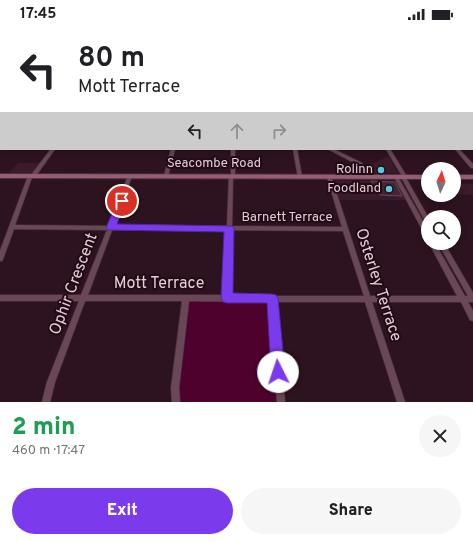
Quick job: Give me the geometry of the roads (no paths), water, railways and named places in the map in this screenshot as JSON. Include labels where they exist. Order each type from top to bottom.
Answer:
[{"type":"main road","name":"Seacombe Road","points":[[0,176],[421,177]]},
{"type":"main road","points":[[461,177],[473,177]]},
{"type":"street","points":[[0,259],[32,176],[52,150]]},
{"type":"street","points":[[166,176],[173,150]]},
{"type":"street","points":[[227,298],[229,228],[234,150]]},
{"type":"street","points":[[295,150],[300,177]]},
{"type":"street","points":[[332,150],[360,164],[367,177]]},
{"type":"street","points":[[388,150],[421,220]]},
{"type":"street","points":[[458,150],[473,168]]},
{"type":"street","name":"Ophir Crescent","points":[[46,402],[51,382],[130,176]]},
{"type":"street","name":"Osterley Terrace","points":[[328,177],[401,402]]},
{"type":"street","points":[[401,177],[421,210]]},
{"type":"street","name":"Barnett Terrace","points":[[12,227],[345,229]]},
{"type":"street","points":[[436,250],[473,318]]},
{"type":"street","points":[[445,250],[473,299]]},
{"type":"street","name":"Mott Terrace","points":[[0,298],[473,299]]},
{"type":"street","points":[[176,402],[175,388],[186,298]]},
{"type":"street","points":[[272,298],[281,402]]},
{"type":"place","name":"Rolinn","points":[[381,170]]},
{"type":"place","name":"Foodland","points":[[389,189]]}]
